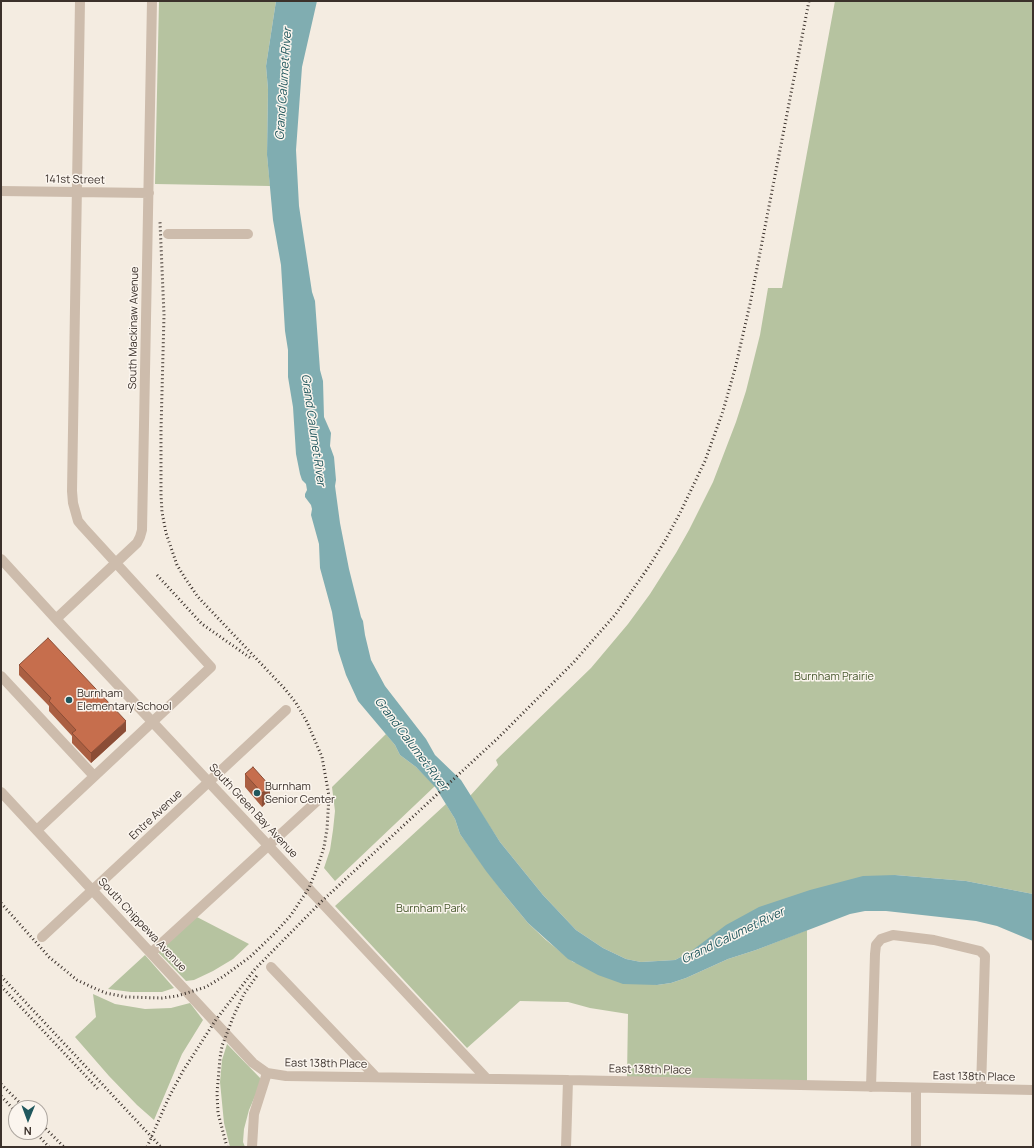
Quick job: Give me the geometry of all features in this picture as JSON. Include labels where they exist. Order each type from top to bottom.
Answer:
[{"type":"street","points":[[37,830],[211,667],[83,527],[75,513],[73,503],[76,192],[80,1]]},
{"type":"street","name":"South Mackinaw Avenue","points":[[56,619],[136,543],[142,530],[152,1]]},
{"type":"street","name":"141st Street","points":[[1,191],[149,193]]},
{"type":"street","points":[[168,234],[248,234]]},
{"type":"street","name":"South Green Bay Avenue","points":[[1,558],[56,619],[268,846],[322,901],[487,1079]]},
{"type":"street","points":[[1,676],[94,776]]},
{"type":"street","name":"Entre Avenue","points":[[42,937],[286,710]]},
{"type":"street","name":"South Chippewa Avenue","points":[[1,792],[94,890],[253,1063],[267,1073]]},
{"type":"street","points":[[151,953],[317,801]]},
{"type":"street","points":[[871,1087],[876,945],[881,939],[894,935],[934,940],[980,951],[985,956],[981,1089]]},
{"type":"street","points":[[271,967],[376,1077]]},
{"type":"street","points":[[252,1147],[254,1114],[267,1073]]},
{"type":"street","name":"East 138th Place","points":[[267,1073],[286,1076],[568,1080],[1033,1090]]},
{"type":"street","points":[[566,1147],[568,1080]]},
{"type":"street","points":[[916,1088],[916,1147]]},
{"type":"green space","points":[[159,1],[276,1],[266,66],[268,89],[267,155],[270,186],[155,184]]},
{"type":"green space","name":"Burnham Prairie","points":[[835,1],[1033,1],[1033,894],[966,881],[895,875],[705,942],[675,960],[641,962],[626,959],[603,948],[576,930],[543,895],[500,842],[470,796],[498,765],[496,760],[591,668],[628,624],[650,594],[676,553],[713,482],[746,391],[760,335],[768,288],[782,288]]},
{"type":"green space","points":[[386,734],[395,745],[400,755],[416,767],[435,786],[335,881],[324,868],[330,850],[335,811],[332,787]]},
{"type":"green space","name":"Burnham Park","points":[[446,804],[455,819],[460,834],[504,894],[528,923],[573,962],[657,985],[671,983],[686,978],[728,959],[756,950],[807,930],[807,1081],[627,1077],[628,1014],[590,1008],[568,1002],[520,1001],[467,1048],[335,906]]},
{"type":"green space","points":[[195,916],[249,944],[233,959],[213,971],[194,980],[186,981],[157,951]]},
{"type":"green space","points":[[145,955],[174,988],[162,992],[131,992],[108,989]]},
{"type":"green space","points":[[93,994],[115,1004],[145,1009],[171,1008],[190,1003],[203,1020],[182,1054],[154,1120],[109,1076],[75,1037],[96,1017]]},
{"type":"green space","points":[[227,1044],[262,1080],[249,1110],[244,1129],[243,1142],[245,1147],[230,1147],[224,1123],[220,1082],[222,1060]]},
{"type":"water","name":"Grand Calumet River","points":[[276,1],[317,1],[302,67],[296,150],[299,206],[312,292],[315,301],[320,370],[323,381],[324,417],[331,433],[330,446],[334,457],[336,480],[335,486],[340,523],[349,569],[363,621],[371,660],[385,686],[426,739],[435,755],[461,780],[500,842],[543,895],[576,930],[603,948],[626,959],[641,962],[675,960],[690,952],[726,925],[759,907],[810,890],[863,876],[895,875],[966,881],[1033,894],[1033,941],[997,926],[976,921],[886,911],[865,911],[850,914],[756,950],[728,959],[686,978],[671,983],[657,985],[623,984],[598,975],[568,959],[528,923],[504,894],[460,834],[455,819],[436,788],[416,767],[400,755],[395,745],[358,701],[346,675],[338,650],[332,612],[320,568],[319,544],[311,515],[312,509],[305,497],[307,490],[306,484],[302,480],[300,474],[296,454],[293,407],[288,377],[288,350],[285,331],[281,265],[273,220],[267,155],[268,89],[266,66]]},
{"type":"building","points":[[48,638],[126,721],[91,753],[72,733],[76,730],[49,701],[51,698],[19,665]]},
{"type":"building","points":[[253,767],[270,786],[262,793],[245,774]]},
{"type":"railway","points":[[147,1147],[169,1097],[183,1071],[215,1021],[255,969],[322,901],[498,738],[573,663],[615,615],[650,565],[666,539],[705,461],[723,411],[735,369],[750,304],[809,1]]},
{"type":"railway","points":[[1,903],[49,957],[77,980],[106,993],[126,997],[162,998],[177,996],[206,987],[224,976],[250,957],[275,933],[291,915],[309,888],[324,847],[327,829],[329,796],[322,757],[307,722],[296,703],[285,689],[198,597],[177,565],[166,533],[162,512],[161,495],[164,315],[160,222]]},
{"type":"railway","points":[[157,575],[202,624],[252,659]]},
{"type":"railway","points":[[227,1147],[218,1113],[217,1093],[222,1046],[244,994],[258,974]]},
{"type":"railway","points":[[1,976],[161,1147]]},
{"type":"railway","points":[[1,986],[98,1089]]},
{"type":"railway","points":[[1,1084],[17,1100]]},
{"type":"railway","points":[[1,1096],[8,1103]]},
{"type":"railway","points":[[48,1131],[64,1147]]},
{"type":"railway","points":[[42,1140],[49,1147]]},
{"type":"place","name":"Burnham Elementary School","points":[[69,700]]},
{"type":"place","name":"Burnham Senior Center","points":[[257,793]]}]
